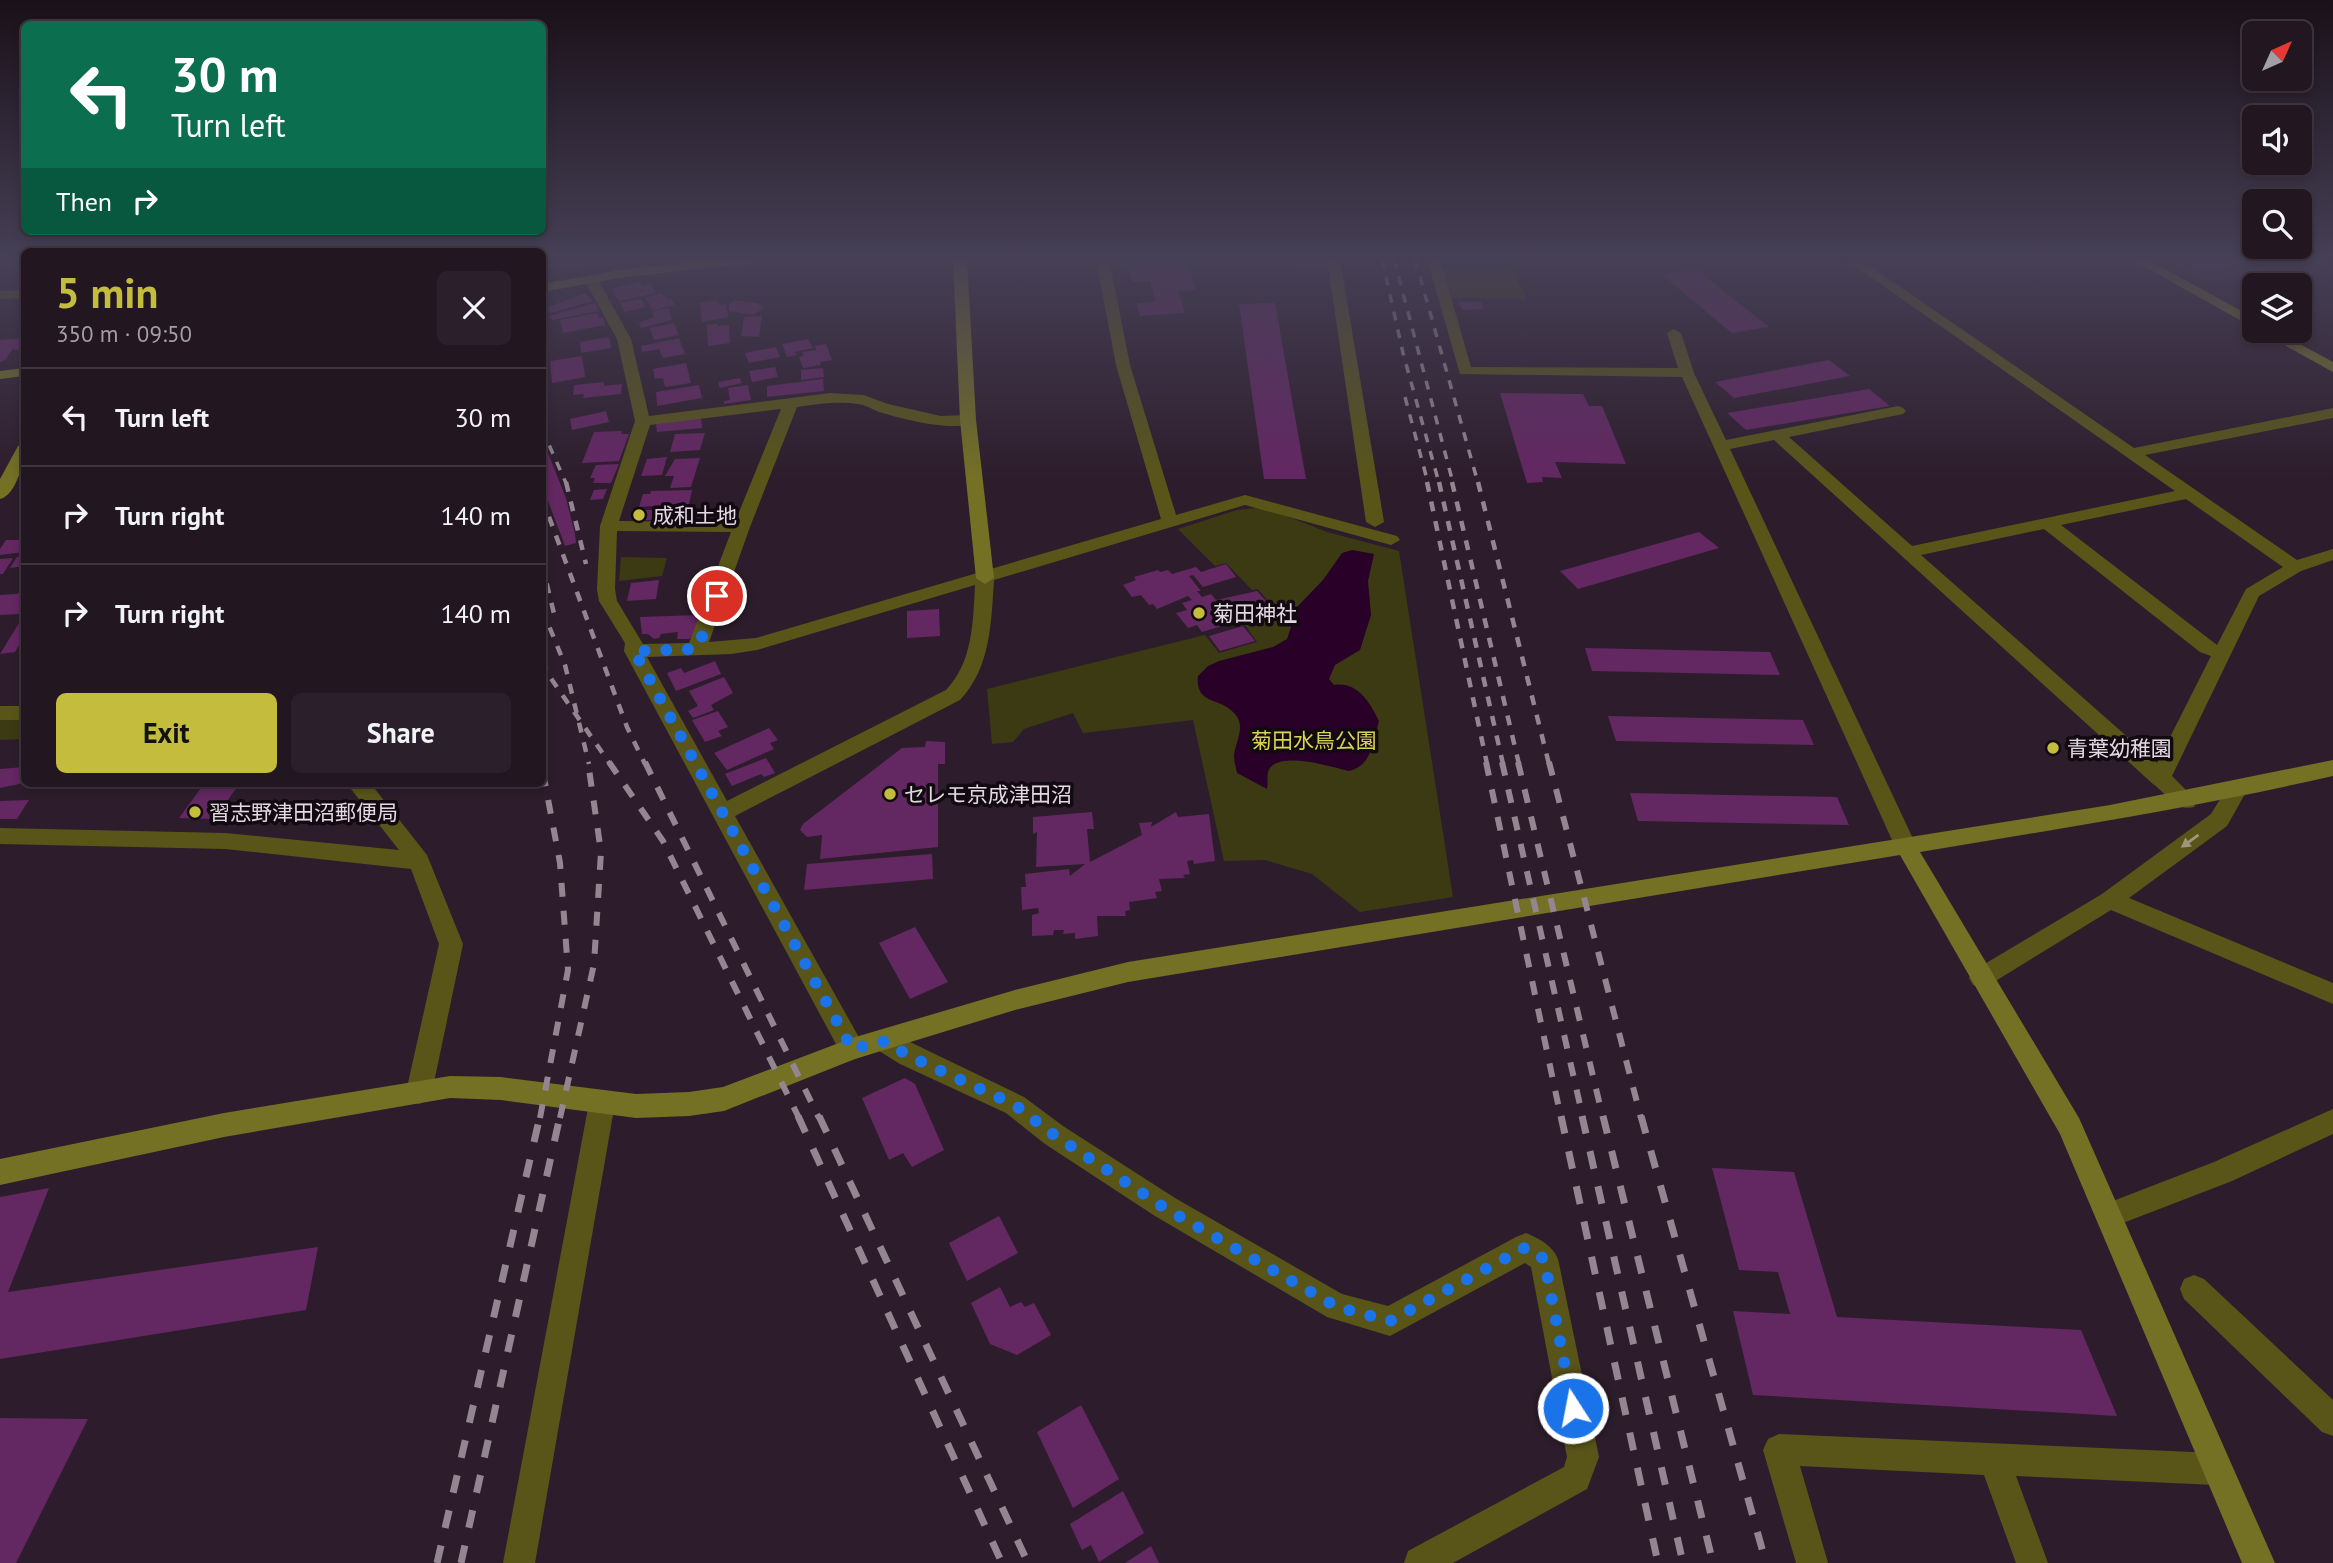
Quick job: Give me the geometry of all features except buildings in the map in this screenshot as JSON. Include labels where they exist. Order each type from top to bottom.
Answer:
[{"type":"street","points":[[620,332],[643,421],[609,526],[606,589],[608,601],[634,643],[634,651],[725,812],[852,1049]]},
{"type":"street","points":[[725,812],[953,695],[965,686],[978,643],[985,578],[968,420],[964,332]]},
{"type":"street","points":[[1116,332],[1123,365],[1170,522]]},
{"type":"street","points":[[1345,332],[1375,522]]},
{"type":"street","points":[[1454,332],[1465,371],[1687,373]]},
{"type":"street","points":[[1956,332],[2295,567]]},
{"type":"street","points":[[1674,333],[1687,373],[1905,845],[1981,978],[2050,1089],[2110,1215],[2216,1469],[2259,1563]]},
{"type":"street","points":[[2288,343],[2333,368]]},
{"type":"street","points":[[0,375],[21,372]]},
{"type":"street","points":[[643,421],[792,401],[853,398],[941,421],[968,420]]},
{"type":"street","points":[[695,649],[700,642],[741,527],[792,401]]},
{"type":"street","points":[[1720,446],[1898,411]]},
{"type":"street","points":[[2133,453],[2333,413]]},
{"type":"street","points":[[1777,435],[2186,801]]},
{"type":"street","points":[[0,494],[21,455]]},
{"type":"street","points":[[1908,552],[2191,494]]},
{"type":"street","points":[[634,651],[731,648],[757,643],[1245,500],[1391,540]]},
{"type":"street","points":[[2047,523],[2207,648],[2222,653]]},
{"type":"street","points":[[609,526],[741,527]]},
{"type":"street","points":[[2160,779],[2252,593],[2295,567],[2333,554]]},
{"type":"street","points":[[0,713],[21,713]]},
{"type":"street","points":[[0,1172],[224,1125],[419,1092],[478,1085],[625,1106],[689,1104],[724,1099],[852,1049],[1015,1000],[1128,972],[2186,801],[2333,768]]},
{"type":"street","points":[[361,787],[377,804],[419,861],[451,944],[419,1092]]},
{"type":"street","points":[[1981,978],[2110,900],[2219,820],[2235,792]]},
{"type":"street","points":[[0,836],[225,841],[419,861]]},
{"type":"street","points":[[2110,900],[2333,994]]},
{"type":"street","points":[[885,1041],[909,1056],[1015,1105],[1054,1135],[1165,1208],[1337,1307],[1390,1321],[1526,1247],[1544,1259],[1583,1457],[1576,1478],[1420,1563]]},
{"type":"street","points":[[519,1563],[602,1103]]},
{"type":"street","points":[[2110,1215],[2222,1172],[2331,1125]]},
{"type":"street","points":[[2194,1289],[2333,1422]]},
{"type":"street","points":[[1812,1563],[1779,1450],[2216,1469]]},
{"type":"street","points":[[1994,1460],[2032,1563]]},
{"type":"green space","name":"菊田水鳥公園","points":[[1264,507],[1327,532],[1399,551],[1453,897],[1360,912],[1312,874],[1265,860],[1224,861],[1193,720],[1083,733],[1073,713],[1024,729],[1013,742],[992,744],[987,689],[1205,635],[1219,653],[1257,642],[1245,625],[1266,615],[1273,607],[1258,589],[1252,590],[1226,563],[1215,566],[1178,529],[1237,510]]},
{"type":"green space","points":[[621,557],[667,558],[662,576],[619,581]]},
{"type":"green space","points":[[0,717],[21,717],[21,739],[0,740]]},
{"type":"shaded area","points":[[1352,550],[1374,554],[1368,581],[1371,615],[1360,650],[1335,665],[1329,679],[1334,685],[1349,686],[1362,694],[1379,721],[1370,752],[1363,764],[1349,771],[1305,761],[1281,762],[1273,765],[1268,772],[1267,789],[1237,773],[1234,756],[1240,729],[1238,718],[1228,708],[1200,692],[1198,676],[1208,666],[1219,661],[1273,647],[1287,639],[1298,606],[1323,580],[1342,553]]},
{"type":"railway","points":[[1398,332],[1439,483]]},
{"type":"railway","points":[[1413,332],[1453,483]]},
{"type":"railway","points":[[1436,332],[1478,483]]},
{"type":"railway","points":[[1405,397],[1428,483]]},
{"type":"railway","points":[[546,438],[566,483]]},
{"type":"railway","points":[[566,482],[586,564]]},
{"type":"railway","points":[[1427,482],[1487,764]]},
{"type":"railway","points":[[1439,482],[1503,764]]},
{"type":"railway","points":[[1452,482],[1519,764]]},
{"type":"railway","points":[[1478,482],[1549,764]]},
{"type":"railway","points":[[546,509],[627,727],[645,764]]},
{"type":"railway","points":[[546,581],[556,622]]},
{"type":"railway","points":[[546,619],[565,665],[578,717]]},
{"type":"railway","points":[[546,669],[578,717]]},
{"type":"railway","points":[[578,717],[610,764]]},
{"type":"railway","points":[[578,717],[589,764]]},
{"type":"railway","points":[[560,1118],[594,964],[601,852],[588,762]]},
{"type":"railway","points":[[609,762],[663,841],[799,1118]]},
{"type":"railway","points":[[645,762],[819,1118]]},
{"type":"railway","points":[[1486,762],[1561,1118]]},
{"type":"railway","points":[[1502,762],[1583,1118]]},
{"type":"railway","points":[[1518,762],[1603,1118]]},
{"type":"railway","points":[[1549,762],[1641,1118]]},
{"type":"railway","points":[[540,1118],[568,970],[560,863],[546,787]]},
{"type":"railway","points":[[437,1563],[540,1116]]},
{"type":"railway","points":[[461,1563],[560,1116]]},
{"type":"railway","points":[[798,1116],[1002,1563]]},
{"type":"railway","points":[[819,1116],[1028,1563]]},
{"type":"railway","points":[[1561,1116],[1658,1563]]},
{"type":"railway","points":[[1582,1116],[1683,1563]]},
{"type":"railway","points":[[1603,1116],[1713,1563]]},
{"type":"railway","points":[[1641,1116],[1766,1563]]},
{"type":"place","name":"成和土地","points":[[639,515]]},
{"type":"place","name":"菊田神社","points":[[1199,613]]},
{"type":"place","name":"青葉幼稚園","points":[[2053,748]]},
{"type":"place","name":"セレモ京成津田沼","points":[[890,794]]},
{"type":"place","name":"習志野津田沼郵便局","points":[[195,812]]},
{"type":"route","points":[[717,596],[695,649],[634,651],[725,812],[852,1049],[885,1041],[909,1056],[1015,1105],[1054,1135],[1165,1208],[1337,1307],[1390,1321],[1526,1247],[1544,1259],[1573,1408]]}]
